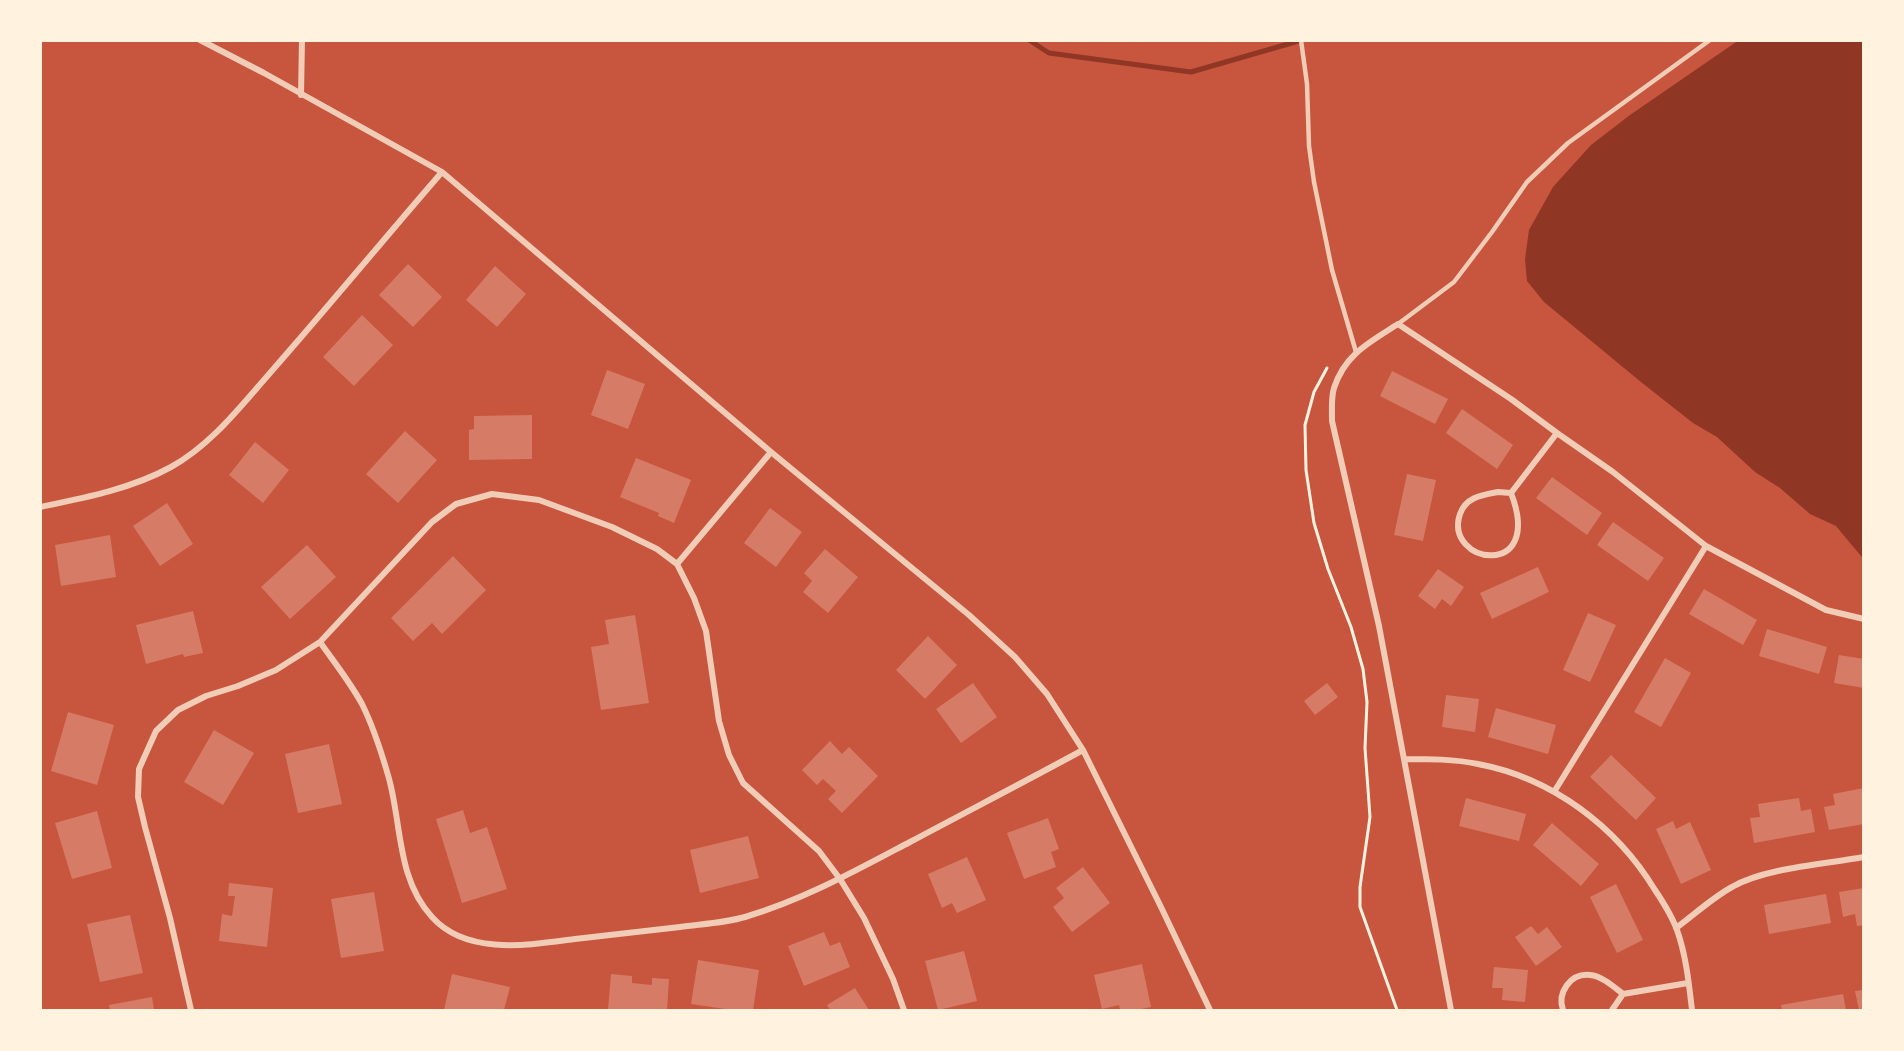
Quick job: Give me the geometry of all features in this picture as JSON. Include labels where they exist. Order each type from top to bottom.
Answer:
[{"type":"street","points":[[200,40],[442,172],[771,452],[969,615],[1015,657],[1047,694],[1083,750],[1210,1011]]},
{"type":"street","points":[[301,95],[302,40]]},
{"type":"street","points":[[40,507],[108,492],[132,484],[169,468],[198,450],[288,352],[442,172]]},
{"type":"street","points":[[1451,1011],[1379,626],[1332,421],[1333,390],[1344,367],[1356,352],[1398,324],[1511,399],[1613,472],[1706,546],[1826,610],[1863,619]]},
{"type":"street","points":[[1512,493],[1557,433]]},
{"type":"street","points":[[677,564],[771,452]]},
{"type":"street","points":[[1498,492],[1512,493],[1520,526],[1513,545],[1495,555],[1485,555],[1467,547],[1458,528],[1462,508],[1478,496],[1498,492]]},
{"type":"street","points":[[191,1011],[170,918],[138,797],[139,769],[156,731],[178,710],[206,696],[276,670],[320,642],[432,522],[456,504],[492,494],[539,500],[612,527],[657,549],[677,564],[694,598],[705,631],[719,721],[729,755],[744,783],[819,851],[840,879],[864,918],[893,979],[904,1011]]},
{"type":"street","points":[[1554,792],[1706,546]]},
{"type":"street","points":[[320,642],[350,683],[372,728],[388,773],[399,822],[401,850],[407,874],[417,897],[433,919],[452,933],[473,942],[510,946],[712,923],[768,910],[840,879],[1083,750]]},
{"type":"street","points":[[1405,759],[1440,759],[1479,764],[1515,774],[1554,792],[1579,807],[1616,838],[1649,879],[1676,928],[1683,949],[1692,1011]]},
{"type":"street","points":[[1676,928],[1716,897],[1746,880],[1765,874],[1863,857]]},
{"type":"street","points":[[1563,1011],[1561,998],[1564,990],[1568,983],[1582,975],[1598,977],[1623,994],[1688,983]]},
{"type":"street","points":[[1612,1011],[1623,994]]},
{"type":"lane","points":[[1301,40],[1314,182],[1332,270],[1356,352]]},
{"type":"lane","points":[[1398,324],[1454,282],[1527,182],[1568,143],[1710,40]]},
{"type":"path","points":[[1327,368],[1314,392],[1305,425],[1306,470],[1314,523],[1328,568],[1351,627],[1363,669],[1367,702],[1365,748],[1370,817],[1360,887],[1360,907],[1396,1011]]},
{"type":"shaded area","points":[[1739,40],[1863,41],[1863,558],[1836,526],[1810,514],[1780,488],[1755,472],[1717,437],[1693,423],[1641,382],[1544,302],[1527,281],[1525,259],[1529,230],[1553,187],[1591,145],[1630,115]]},
{"type":"building","points":[[408,264],[442,297],[413,327],[379,295]]},
{"type":"building","points":[[495,266],[526,294],[497,327],[466,300]]},
{"type":"building","points":[[362,315],[393,345],[354,386],[323,357]]},
{"type":"building","points":[[607,370],[645,384],[628,429],[591,415]]},
{"type":"building","points":[[1392,371],[1448,399],[1435,424],[1380,396]]},
{"type":"building","points":[[1462,409],[1513,445],[1497,469],[1446,433]]},
{"type":"building","points":[[532,415],[532,459],[469,460],[469,430],[474,429],[474,416]]},
{"type":"building","points":[[405,431],[437,460],[398,503],[366,474]]},
{"type":"building","points":[[255,442],[289,470],[263,503],[229,475]]},
{"type":"building","points":[[636,458],[691,480],[674,523],[658,516],[659,513],[620,497]]},
{"type":"building","points":[[1407,474],[1436,480],[1423,541],[1394,535]]},
{"type":"building","points":[[1552,477],[1602,513],[1587,535],[1536,498]]},
{"type":"building","points":[[167,503],[193,544],[160,566],[133,526]]},
{"type":"building","points":[[770,508],[802,532],[776,567],[744,543]]},
{"type":"building","points":[[1613,522],[1664,558],[1648,581],[1597,545]]},
{"type":"building","points":[[110,535],[116,577],[61,586],[55,545]]},
{"type":"building","points":[[307,545],[336,577],[290,619],[261,587]]},
{"type":"building","points":[[825,549],[858,577],[828,613],[803,592],[812,581],[804,573]]},
{"type":"building","points":[[453,556],[486,590],[442,634],[432,623],[413,641],[391,618]]},
{"type":"building","points":[[1538,567],[1549,592],[1492,619],[1480,593]]},
{"type":"building","points":[[1438,569],[1464,587],[1451,606],[1442,599],[1435,609],[1418,596]]},
{"type":"building","points":[[1704,589],[1757,620],[1743,645],[1689,614]]},
{"type":"building","points":[[193,611],[203,653],[184,657],[183,654],[146,664],[136,625]]},
{"type":"building","points":[[1588,613],[1616,625],[1590,682],[1563,670]]},
{"type":"building","points":[[635,615],[649,703],[601,710],[591,647],[609,644],[605,620]]},
{"type":"building","points":[[1767,629],[1827,647],[1819,674],[1759,656]]},
{"type":"building","points":[[928,636],[957,665],[925,699],[896,670]]},
{"type":"building","points":[[1839,655],[1864,659],[1864,688],[1834,683]]},
{"type":"building","points":[[1665,658],[1691,673],[1661,727],[1634,712]]},
{"type":"building","points":[[973,683],[997,717],[961,743],[936,709]]},
{"type":"building","points":[[1327,683],[1338,697],[1315,715],[1304,701]]},
{"type":"building","points":[[1446,695],[1479,699],[1475,732],[1442,727]]},
{"type":"building","points":[[1496,708],[1556,725],[1548,754],[1488,737]]},
{"type":"building","points":[[68,712],[114,725],[97,785],[51,771]]},
{"type":"building","points":[[214,730],[254,753],[223,805],[184,782]]},
{"type":"building","points":[[830,741],[842,754],[849,747],[878,776],[842,813],[828,799],[836,791],[823,779],[817,785],[802,770]]},
{"type":"building","points":[[329,744],[342,804],[298,813],[285,754]]},
{"type":"building","points":[[1611,755],[1656,798],[1636,820],[1590,777]]},
{"type":"building","points":[[1864,788],[1864,824],[1829,830],[1824,807],[1835,805],[1833,794]]},
{"type":"building","points":[[1466,798],[1526,814],[1519,841],[1459,826]]},
{"type":"building","points":[[1799,798],[1801,811],[1811,809],[1815,832],[1754,843],[1750,818],[1760,817],[1758,804]]},
{"type":"building","points":[[463,810],[470,833],[487,827],[507,889],[462,903],[436,819]]},
{"type":"building","points":[[97,811],[112,868],[72,879],[55,823]]},
{"type":"building","points":[[1048,818],[1059,849],[1051,852],[1056,867],[1024,879],[1007,833]]},
{"type":"building","points":[[1673,821],[1676,829],[1690,822],[1711,870],[1681,884],[1656,829]]},
{"type":"building","points":[[1552,823],[1599,864],[1581,886],[1533,845]]},
{"type":"building","points":[[748,836],[759,878],[700,893],[690,850]]},
{"type":"building","points":[[967,857],[986,900],[957,913],[952,903],[942,908],[928,874]]},
{"type":"building","points":[[1083,867],[1110,903],[1072,932],[1053,907],[1064,898],[1056,888]]},
{"type":"building","points":[[229,883],[273,888],[267,947],[219,941],[222,914],[232,916],[235,896],[228,896]]},
{"type":"building","points":[[1616,884],[1643,940],[1617,953],[1590,897]]},
{"type":"building","points":[[1864,888],[1864,925],[1857,926],[1855,914],[1843,917],[1839,892]]},
{"type":"building","points":[[374,892],[384,951],[341,958],[331,899]]},
{"type":"building","points":[[1826,894],[1831,923],[1769,934],[1764,905]]},
{"type":"building","points":[[130,915],[143,973],[100,982],[87,924]]},
{"type":"building","points":[[1531,926],[1538,934],[1547,927],[1562,947],[1536,966],[1515,937]]},
{"type":"building","points":[[824,932],[830,946],[840,942],[850,967],[804,986],[788,946]]},
{"type":"building","points":[[964,951],[977,1001],[938,1010],[925,961]]},
{"type":"building","points":[[698,960],[759,970],[753,1010],[732,1010],[691,1004]]},
{"type":"building","points":[[1142,964],[1151,1007],[1120,1010],[1119,1005],[1102,1009],[1094,975]]},
{"type":"building","points":[[1494,967],[1528,970],[1525,1002],[1502,1000],[1503,988],[1492,988]]},
{"type":"building","points":[[452,974],[510,987],[504,1010],[444,1010]]},
{"type":"building","points":[[611,974],[632,976],[632,983],[652,985],[652,978],[669,979],[667,1010],[608,1010]]},
{"type":"building","points":[[855,988],[869,1010],[830,1010],[827,1005]]},
{"type":"building","points":[[1864,990],[1864,1010],[1859,1010],[1855,991]]},
{"type":"building","points":[[1843,994],[1846,1010],[1782,1010],[1781,1005]]},
{"type":"building","points":[[152,997],[154,1010],[110,1010],[109,1005]]},
{"type":"waterway","points":[[1029,40],[1049,53],[1191,72],[1302,40]]}]
